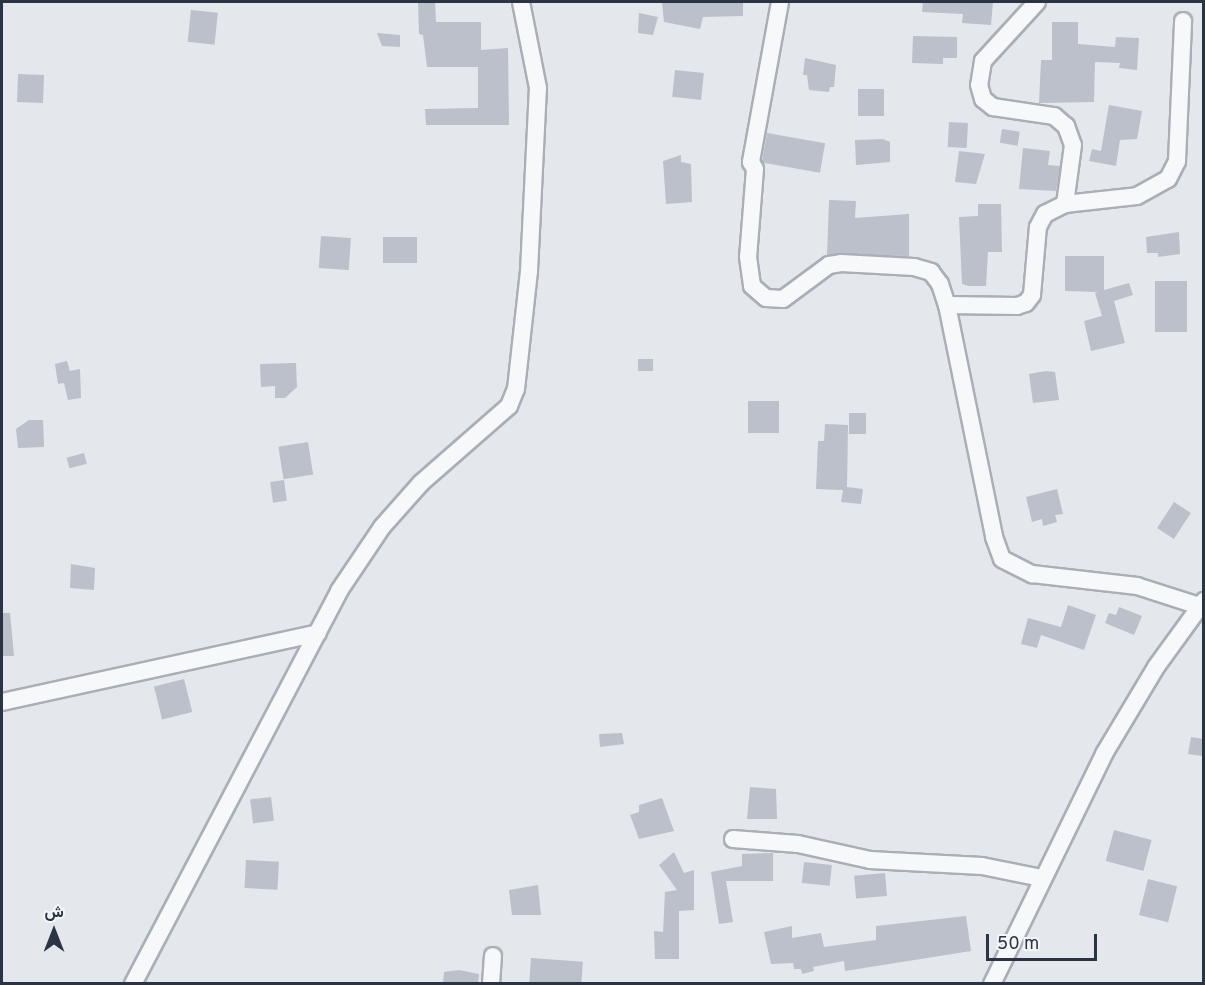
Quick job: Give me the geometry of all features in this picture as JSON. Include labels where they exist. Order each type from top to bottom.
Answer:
[{"type":"street","points":[[133,984],[339,591],[382,527],[443,461],[498,418],[516,388],[529,271],[538,88],[521,2]]},
{"type":"street","points":[[780,2],[752,162],[755,169],[748,257],[752,286],[766,298],[783,299],[829,265],[914,267],[936,276],[947,305],[994,537],[1002,559],[1032,574],[1137,586],[1201,603],[1104,754],[1041,878],[992,984]]},
{"type":"street","points":[[1037,2],[983,61],[979,85],[983,99],[993,107],[1054,117],[1066,126],[1073,146],[1065,204]]},
{"type":"street","points":[[947,305],[1017,306],[1026,303],[1032,295],[1041,220],[1065,204],[1137,196],[1168,179],[1177,161],[1183,21]]},
{"type":"street","points":[[2,702],[318,633]]},
{"type":"street","points":[[733,839],[798,844],[870,860],[982,866],[1041,878]]},
{"type":"street","points":[[491,984],[493,956]]},
{"type":"building","points":[[418,2],[435,2],[436,22],[481,22],[481,50],[508,48],[509,125],[426,125],[425,109],[478,108],[478,67],[427,67],[423,35],[419,34]]},
{"type":"building","points":[[662,2],[743,2],[743,16],[703,17],[700,29],[664,22]]},
{"type":"building","points":[[923,2],[993,2],[991,25],[962,23],[963,14],[922,12]]},
{"type":"building","points":[[191,10],[218,13],[215,45],[188,42]]},
{"type":"building","points":[[639,13],[658,17],[653,35],[638,33]]},
{"type":"building","points":[[1052,22],[1078,22],[1078,44],[1115,47],[1116,37],[1139,38],[1137,70],[1119,68],[1120,63],[1095,62],[1094,102],[1039,103],[1041,60],[1052,60]]},
{"type":"building","points":[[377,33],[400,35],[400,47],[382,46]]},
{"type":"building","points":[[913,36],[957,37],[957,58],[943,58],[943,64],[912,63]]},
{"type":"building","points":[[805,58],[836,65],[834,87],[830,87],[829,92],[809,90],[807,75],[803,75]]},
{"type":"building","points":[[675,70],[704,73],[701,100],[672,97]]},
{"type":"building","points":[[18,74],[44,75],[43,103],[17,102]]},
{"type":"building","points":[[858,89],[884,89],[884,116],[858,116]]},
{"type":"building","points":[[1109,105],[1142,111],[1137,139],[1120,140],[1116,166],[1089,161],[1092,149],[1101,151]]},
{"type":"building","points":[[949,122],[968,123],[967,148],[948,147]]},
{"type":"building","points":[[1002,129],[1020,132],[1018,146],[1000,143]]},
{"type":"building","points":[[767,133],[825,143],[820,173],[762,163]]},
{"type":"building","points":[[883,139],[890,142],[890,162],[856,165],[855,140]]},
{"type":"building","points":[[1023,148],[1050,151],[1048,165],[1060,166],[1056,191],[1019,189]]},
{"type":"building","points":[[959,151],[985,154],[976,184],[955,182]]},
{"type":"building","points":[[681,155],[681,162],[691,164],[692,202],[666,204],[663,161]]},
{"type":"building","points":[[829,200],[856,201],[855,218],[909,214],[909,256],[827,255]]},
{"type":"building","points":[[978,204],[1001,204],[1002,252],[988,252],[986,286],[969,286],[962,284],[959,217],[978,216]]},
{"type":"building","points":[[1179,232],[1180,254],[1158,257],[1158,253],[1147,253],[1146,237]]},
{"type":"building","points":[[321,236],[351,238],[349,270],[319,268]]},
{"type":"building","points":[[383,237],[417,237],[417,263],[383,263]]},
{"type":"building","points":[[1065,256],[1104,256],[1104,290],[1129,283],[1133,295],[1114,301],[1125,343],[1091,351],[1084,321],[1102,316],[1095,293],[1098,292],[1065,291]]},
{"type":"building","points":[[1155,281],[1187,281],[1187,332],[1155,332]]},
{"type":"building","points":[[638,359],[653,359],[653,371],[638,371]]},
{"type":"building","points":[[67,361],[70,371],[80,369],[81,398],[68,400],[64,383],[58,384],[55,364]]},
{"type":"building","points":[[296,363],[297,387],[285,398],[275,398],[275,386],[261,387],[260,364]]},
{"type":"building","points":[[1055,372],[1059,400],[1033,403],[1029,374]]},
{"type":"building","points":[[748,401],[779,401],[779,433],[748,433]]},
{"type":"building","points":[[849,413],[866,413],[866,434],[849,434]]},
{"type":"building","points":[[29,420],[43,420],[44,447],[18,448],[16,429]]},
{"type":"building","points":[[825,424],[848,425],[847,487],[863,489],[861,504],[841,502],[843,490],[816,489],[818,441],[824,441]]},
{"type":"building","points":[[308,442],[313,475],[284,479],[278,447]]},
{"type":"building","points":[[84,453],[87,464],[69,468],[67,458]]},
{"type":"building","points":[[284,480],[287,501],[273,503],[270,482]]},
{"type":"building","points":[[1057,489],[1063,514],[1055,515],[1057,522],[1043,526],[1042,519],[1032,522],[1026,497]]},
{"type":"building","points":[[1174,502],[1191,513],[1174,539],[1157,528]]},
{"type":"building","points":[[71,564],[95,568],[94,590],[70,588]]},
{"type":"building","points":[[1068,605],[1096,615],[1084,650],[1041,635],[1037,648],[1021,644],[1028,618],[1061,627]]},
{"type":"building","points":[[1119,607],[1142,616],[1134,635],[1105,623],[1109,613],[1116,615]]},
{"type":"building","points":[[2,613],[10,613],[14,656],[2,656]]},
{"type":"building","points":[[184,679],[192,712],[162,719],[154,686]]},
{"type":"building","points":[[622,733],[624,744],[600,747],[599,734]]},
{"type":"building","points":[[1191,737],[1203,739],[1203,756],[1188,754]]},
{"type":"building","points":[[750,787],[776,789],[777,819],[747,819]]},
{"type":"building","points":[[271,797],[274,821],[253,823],[250,800]]},
{"type":"building","points":[[662,798],[674,831],[639,839],[630,815],[639,812],[639,805]]},
{"type":"building","points":[[1114,830],[1152,840],[1143,871],[1106,861]]},
{"type":"building","points":[[674,852],[684,873],[694,870],[694,910],[679,911],[679,959],[655,959],[654,931],[663,932],[665,892],[677,890],[659,865]]},
{"type":"building","points":[[773,853],[773,881],[726,881],[733,922],[719,924],[711,872],[742,866],[742,854]]},
{"type":"building","points":[[246,860],[279,862],[277,890],[245,888]]},
{"type":"building","points":[[804,862],[832,865],[830,886],[802,883]]},
{"type":"building","points":[[885,873],[887,896],[856,899],[854,876]]},
{"type":"building","points":[[1148,879],[1177,886],[1168,922],[1139,915]]},
{"type":"building","points":[[538,885],[541,915],[512,915],[509,890]]},
{"type":"building","points":[[966,916],[971,951],[845,971],[844,961],[813,967],[814,971],[802,974],[801,969],[794,969],[793,963],[771,964],[764,932],[792,926],[792,938],[821,933],[824,947],[876,940],[876,926]]},
{"type":"building","points":[[531,958],[583,962],[581,984],[529,982]]},
{"type":"building","points":[[459,970],[479,974],[478,984],[443,984],[444,972]]}]
